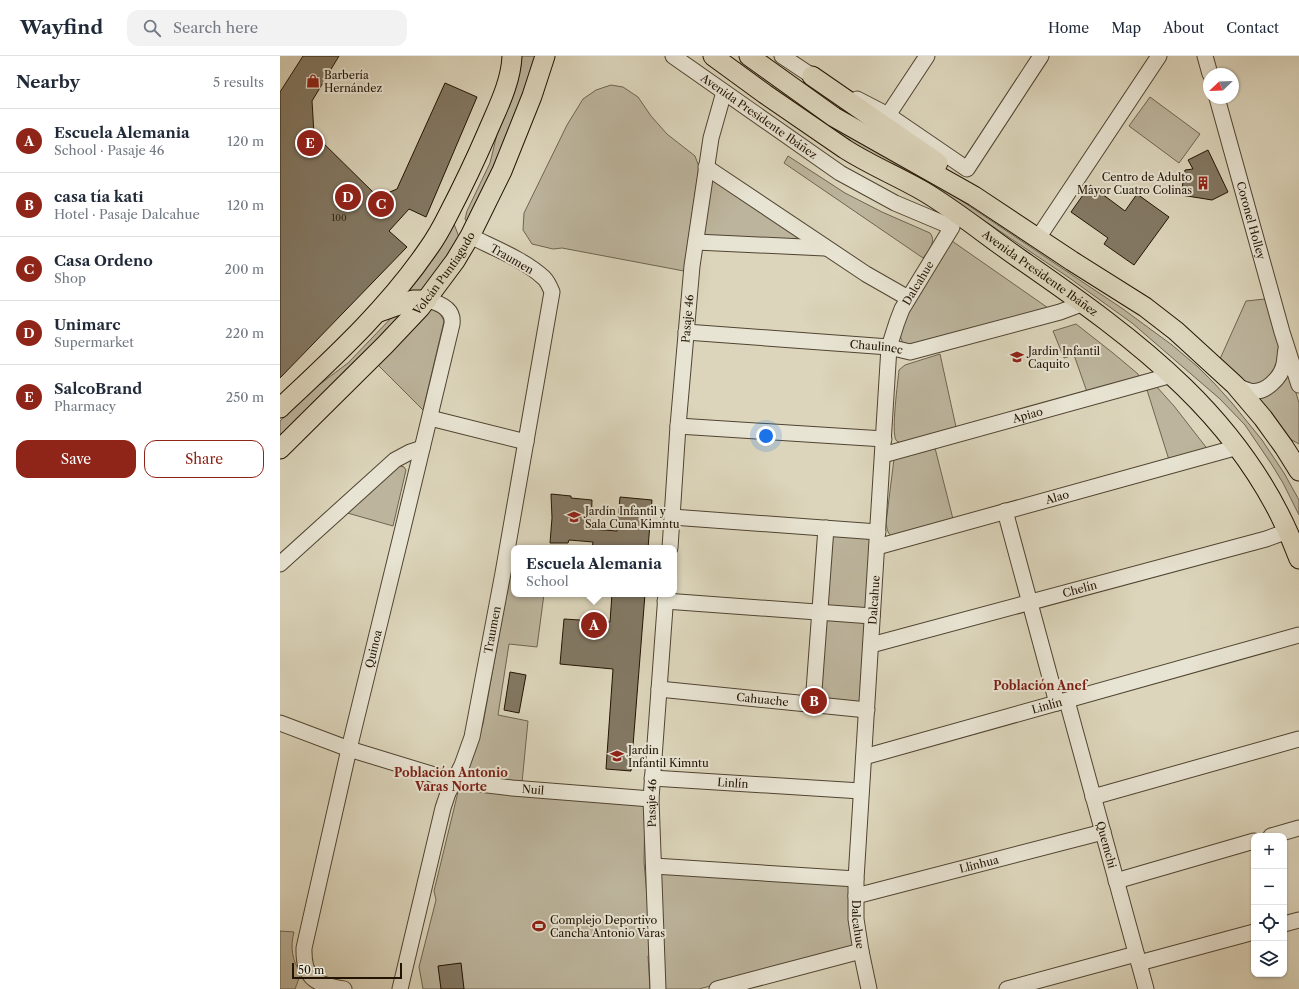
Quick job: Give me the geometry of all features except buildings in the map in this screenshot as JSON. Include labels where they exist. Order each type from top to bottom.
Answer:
[{"type":"main road","points":[[280,408],[360,332],[406,279],[429,248],[455,201],[482,146],[506,87],[512,63],[512,56]]},
{"type":"main road","name":"Volcán Puntiagudo","points":[[280,449],[385,345],[427,300],[455,261],[470,236],[502,171],[532,96],[545,56]]},
{"type":"main road","name":"Avenida Presidente Ibáñez","points":[[713,56],[765,94],[852,153],[923,191],[945,205],[1084,303],[1128,337],[1172,375],[1204,407],[1238,447],[1267,490],[1288,531],[1299,559]]},
{"type":"main road","points":[[749,56],[834,117],[974,196],[1145,307],[1176,331],[1244,394],[1291,448],[1299,471]]},
{"type":"main road","points":[[812,76],[930,157],[950,172],[974,196]]},
{"type":"main road","points":[[455,201],[460,221],[470,236]]},
{"type":"main road","points":[[952,227],[990,238]]},
{"type":"main road","points":[[378,312],[413,300],[427,300]]},
{"type":"street","name":"Avenida Presidente Ibáñez","points":[[673,56],[840,174],[895,204],[952,227]]},
{"type":"street","points":[[782,56],[812,76],[888,115],[967,169],[1041,56]]},
{"type":"street","points":[[888,115],[927,56]]},
{"type":"street","points":[[1038,238],[1159,56]]},
{"type":"street","points":[[1205,56],[1208,68]]},
{"type":"street","name":"Pasaje 46","points":[[670,545],[686,332],[696,242],[711,138],[724,92]]},
{"type":"street","name":"Coronel Holley","points":[[1218,104],[1286,344],[1299,384]]},
{"type":"street","points":[[706,167],[826,248],[879,282],[908,298]]},
{"type":"street","name":"Dalcahue","points":[[869,989],[856,919],[856,879],[889,347],[897,322],[908,298],[952,227]]},
{"type":"street","name":"Traumen","points":[[400,989],[443,808],[462,765],[472,736],[504,573],[552,292],[549,284],[544,278],[528,267],[470,236]]},
{"type":"street","points":[[696,242],[826,248]]},
{"type":"street","name":"Quinoa","points":[[344,989],[319,984],[308,973],[304,958],[304,948],[349,749],[430,418],[452,320],[448,310],[443,305],[427,300]]},
{"type":"street","name":"Chaulinec","points":[[686,332],[889,347],[910,352],[1060,312],[1084,303]]},
{"type":"street","name":"Coronel Holley","points":[[1235,385],[1249,391],[1258,391],[1268,386],[1278,377],[1284,365],[1286,344]]},
{"type":"street","name":"Apiao","points":[[883,455],[1172,375]]},
{"type":"street","points":[[430,418],[526,442]]},
{"type":"street","points":[[678,426],[884,439]]},
{"type":"street","name":"Alao","points":[[877,547],[1238,447]]},
{"type":"street","points":[[280,564],[395,460],[410,452],[422,448]]},
{"type":"street","name":"Quemchi","points":[[1005,511],[1030,603],[1093,797],[1146,989]]},
{"type":"street","points":[[672,517],[878,532]]},
{"type":"street","points":[[813,704],[826,528]]},
{"type":"street","name":"Chelín","points":[[871,645],[1266,539],[1288,531]]},
{"type":"street","name":"Pasaje 46","points":[[658,989],[651,799],[666,597]]},
{"type":"street","points":[[666,597],[872,616]]},
{"type":"street","name":"Linlín","points":[[864,757],[1299,635]]},
{"type":"street","name":"Cahuache","points":[[659,689],[867,710]]},
{"type":"street","name":"Nuil","points":[[280,723],[349,749],[454,781],[512,788],[651,799]]},
{"type":"street","points":[[1093,797],[1299,739]]},
{"type":"street","name":"Linlín","points":[[652,778],[862,791]]},
{"type":"street","points":[[1282,833],[1299,828]]},
{"type":"street","name":"Llinhua","points":[[856,896],[1103,832]]},
{"type":"street","points":[[1116,881],[1251,842]]},
{"type":"street","points":[[654,866],[856,879]]},
{"type":"street","points":[[1287,923],[1299,920]]},
{"type":"street","points":[[1007,989],[1251,933]]},
{"type":"street","points":[[717,989],[861,951]]},
{"type":"shaded area","points":[[521,56],[538,56],[505,140],[467,222],[465,219],[467,211],[490,163],[498,130]]},
{"type":"shaded area","points":[[611,85],[623,87],[638,97],[651,116],[667,134],[695,156],[699,167],[684,271],[562,248],[553,249],[532,244],[523,230],[524,213],[567,125],[583,99],[596,90]]},
{"type":"shaded area","points":[[1150,97],[1200,134],[1179,163],[1129,126]]},
{"type":"shaded area","points":[[828,124],[947,191],[1123,309],[1172,345],[1214,383],[1262,440],[1284,473],[1299,500],[1299,515],[1283,483],[1245,425],[1220,399],[1132,323],[1068,277],[952,199],[840,135],[827,125]]},
{"type":"shaded area","points":[[788,156],[845,193],[882,212],[930,233],[933,240],[923,258],[784,163]]},
{"type":"shaded area","points":[[713,180],[810,243],[704,235],[709,183]]},
{"type":"shaded area","points":[[454,224],[459,237],[423,292],[403,296]]},
{"type":"shaded area","points":[[952,241],[1051,310],[926,343],[905,345],[900,336],[904,319]]},
{"type":"shaded area","points":[[1265,299],[1282,356],[1279,365],[1262,385],[1247,385],[1220,359],[1246,301]]},
{"type":"shaded area","points":[[408,309],[280,437],[280,421],[316,387],[348,363],[395,314]]},
{"type":"shaded area","points":[[428,309],[436,310],[444,321],[423,410],[377,364]]},
{"type":"shaded area","points":[[1076,324],[1138,374],[1139,377],[1087,392],[1074,355],[1064,358],[1053,331]]},
{"type":"shaded area","points":[[940,354],[956,427],[901,443],[898,442],[896,440],[894,427],[899,370],[905,365]]},
{"type":"shaded area","points":[[1288,373],[1291,376],[1299,403],[1299,444],[1290,439],[1258,398]]},
{"type":"shaded area","points":[[1156,386],[1174,406],[1209,451],[1169,460],[1147,390]]},
{"type":"shaded area","points":[[935,448],[953,519],[891,536],[886,523],[894,459]]},
{"type":"shaded area","points":[[401,466],[406,470],[393,526],[344,512],[398,467]]},
{"type":"shaded area","points":[[828,531],[874,535],[863,706],[815,702]]},
{"type":"shaded area","name":"Complejo Deportivo Cancha Antonio Varas","points":[[511,569],[511,597],[544,597],[537,647],[509,644],[498,715],[528,721],[521,793],[641,803],[645,809],[644,862],[652,952],[648,956],[650,989],[423,989],[419,967],[436,900],[434,891],[459,788],[470,764],[483,724]]},
{"type":"shaded area","points":[[659,870],[851,883],[855,948],[699,989],[665,989]]},
{"type":"shaded area","points":[[280,931],[294,932],[292,943],[293,954],[298,969],[301,973],[295,989],[280,989]]},
{"type":"place","name":"Barbería Hernández","points":[[313,81]]},
{"type":"place","name":"SalcoBrand","points":[[310,143]]},
{"type":"place","name":"Centro de Adulto Mayor Cuatro Colinas","points":[[1203,183]]},
{"type":"place","name":"Unimarc","points":[[348,197]]},
{"type":"place","name":"Casa Ordeno","points":[[381,204]]},
{"type":"place","name":"Jardin Infantil Caquito","points":[[1017,357]]},
{"type":"place","name":"Jardín Infantil y Sala Cuna Kimntu","points":[[574,517]]},
{"type":"place","name":"Escuela Alemania","points":[[594,625]]},
{"type":"place","name":"casa tía kati","points":[[814,701]]},
{"type":"place","name":"Jardin Infantil Kimntu","points":[[617,756]]},
{"type":"place","name":"Complejo Deportivo Cancha Antonio Varas","points":[[539,926]]},
{"type":"district","name":"Población Anef","points":[[1040,686]]},
{"type":"district","name":"Población Antonio Varas Norte","points":[[451,780]]}]
